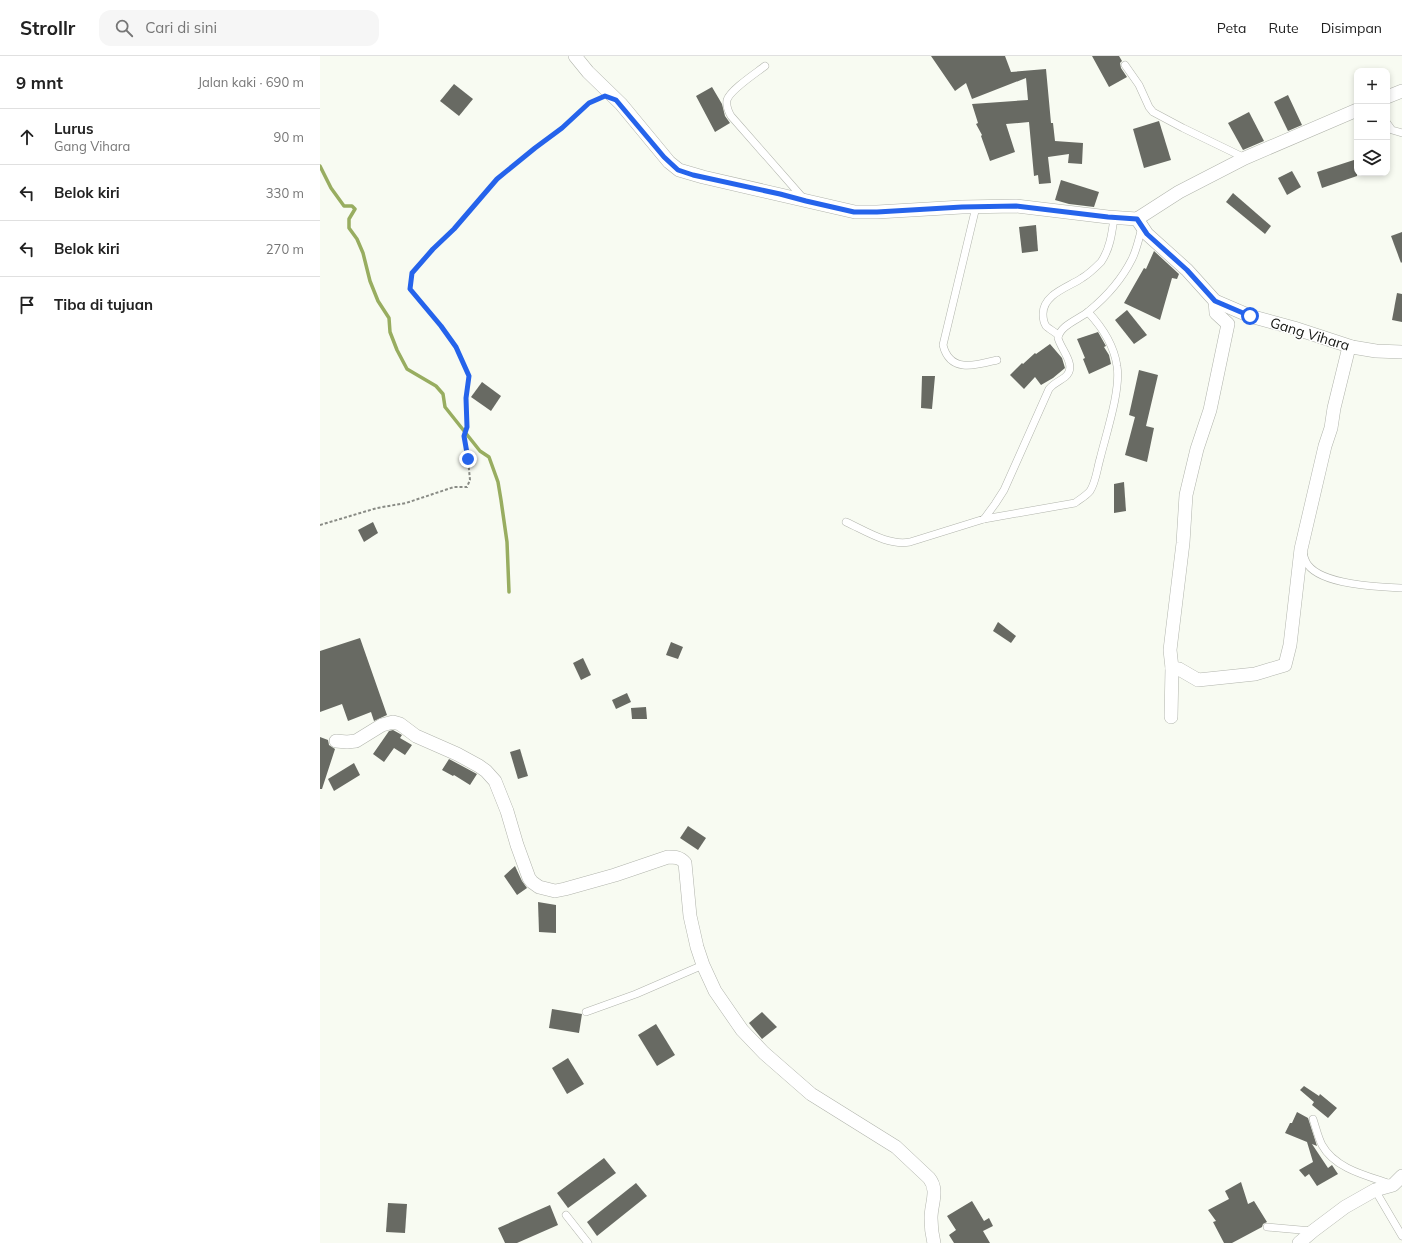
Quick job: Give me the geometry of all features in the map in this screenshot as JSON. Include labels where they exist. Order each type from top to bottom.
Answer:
[{"type":"street","points":[[575,56],[588,72],[616,100],[664,157],[678,170],[854,212],[1016,206],[1114,218],[1140,223],[1179,192],[1245,158],[1354,111]]},
{"type":"street","points":[[1390,96],[1402,91]]},
{"type":"street","name":"Gang Vihara","points":[[1140,223],[1147,234],[1187,270],[1215,301],[1250,316],[1294,328],[1352,347],[1376,351],[1402,352]]},
{"type":"street","points":[[1171,717],[1172,668],[1170,650],[1186,495],[1197,449],[1210,410],[1228,324],[1216,313],[1215,301]]},
{"type":"street","points":[[1172,668],[1179,669],[1198,680],[1255,674],[1285,665],[1290,646],[1301,549],[1324,446],[1330,428],[1348,351],[1352,347]]},
{"type":"street","points":[[336,740],[356,742],[382,725],[393,722],[400,724],[416,736],[457,754],[479,766],[492,776],[495,781],[508,811],[517,846],[529,878],[539,887],[555,891],[565,890],[668,858],[675,857],[682,859],[685,863],[686,869],[692,928],[703,965],[709,979],[726,1008],[742,1030],[764,1053],[821,1101],[896,1147],[930,1178],[935,1189],[931,1215],[931,1229],[934,1243]]},
{"type":"street","points":[[1299,1243],[1345,1207],[1375,1190],[1398,1180]]},
{"type":"lane","points":[[1125,64],[1139,85],[1149,107],[1153,112],[1245,158]]},
{"type":"lane","points":[[765,66],[732,93],[727,101],[728,108],[731,116],[806,201]]},
{"type":"lane","points":[[1390,127],[1392,130],[1402,133]]},
{"type":"lane","points":[[976,207],[943,345],[947,355],[952,360],[964,365],[971,366],[997,360]]},
{"type":"lane","points":[[984,519],[1004,490],[1050,389],[1055,383],[1066,377],[1070,370],[1070,364],[1060,344],[1058,335],[1046,325],[1043,318],[1043,310],[1046,303],[1058,291],[1084,277],[1102,260],[1111,239],[1114,218]]},
{"type":"lane","points":[[1058,335],[1062,330],[1088,312],[1108,294],[1129,265],[1137,246],[1140,223]]},
{"type":"lane","points":[[846,522],[886,540],[904,543],[984,519],[1075,502],[1084,497],[1090,491],[1095,480],[1107,434],[1117,379],[1117,366],[1110,344],[1100,325],[1088,312]]},
{"type":"lane","points":[[1301,549],[1308,564],[1320,574],[1358,585],[1402,588]]},
{"type":"lane","points":[[586,1012],[636,994],[703,965]]},
{"type":"lane","points":[[1313,1119],[1322,1146],[1335,1160],[1359,1173],[1398,1180]]},
{"type":"lane","points":[[1375,1190],[1402,1236]]},
{"type":"lane","points":[[566,1215],[588,1243]]},
{"type":"lane","points":[[1267,1227],[1313,1231]]},
{"type":"path","points":[[320,525],[377,508],[406,503],[454,487],[467,487],[470,480],[464,436],[467,427],[466,398],[469,376],[456,347],[441,326],[410,289],[412,273],[433,249],[454,229],[497,179],[562,128],[589,103],[605,96],[616,100]]},
{"type":"building","points":[[931,56],[1005,56],[1011,72],[1046,69],[1051,123],[1053,123],[1055,141],[1083,143],[1082,164],[1068,163],[1069,154],[1048,157],[1051,183],[1039,184],[1038,175],[1034,176],[1029,122],[1006,124],[1015,152],[990,161],[981,136],[982,135],[976,124],[978,123],[972,104],[1028,100],[1026,78],[972,99],[966,83],[955,91]]},
{"type":"building","points":[[1092,56],[1119,56],[1122,61],[1120,63],[1121,68],[1127,77],[1109,87]]},
{"type":"building","points":[[454,84],[473,99],[459,116],[440,101]]},
{"type":"building","points":[[712,87],[722,104],[725,116],[730,123],[715,132],[696,96]]},
{"type":"building","points":[[1288,95],[1302,125],[1288,131],[1274,102]]},
{"type":"building","points":[[1249,112],[1264,141],[1243,150],[1228,123]]},
{"type":"building","points":[[1159,121],[1171,160],[1144,168],[1133,129]]},
{"type":"building","points":[[1354,160],[1354,176],[1357,176],[1322,188],[1317,172]]},
{"type":"building","points":[[1292,171],[1301,187],[1287,195],[1278,178]]},
{"type":"building","points":[[1061,180],[1099,192],[1094,207],[1069,204],[1055,200]]},
{"type":"building","points":[[1233,193],[1271,226],[1265,234],[1226,202]]},
{"type":"building","points":[[1036,225],[1038,251],[1022,253],[1019,227]]},
{"type":"building","points":[[1402,232],[1402,262],[1401,263],[1391,236]]},
{"type":"building","points":[[1154,251],[1179,274],[1177,279],[1172,278],[1160,320],[1124,303],[1144,268],[1146,269]]},
{"type":"building","points":[[1397,293],[1402,294],[1402,322],[1392,320]]},
{"type":"building","points":[[1127,310],[1147,335],[1134,344],[1115,320]]},
{"type":"building","points":[[1098,332],[1106,346],[1104,347],[1109,355],[1111,364],[1089,374],[1083,359],[1085,358],[1077,339]]},
{"type":"building","points":[[1050,344],[1062,358],[1065,368],[1053,378],[1041,385],[1035,377],[1024,389],[1010,375],[1022,363],[1023,364],[1035,353],[1036,354]]},
{"type":"building","points":[[1139,370],[1158,375],[1146,426],[1154,428],[1147,462],[1125,455],[1135,417],[1129,415]]},
{"type":"building","points":[[922,376],[935,376],[932,409],[921,408]]},
{"type":"building","points":[[482,382],[501,396],[491,411],[471,397]]},
{"type":"building","points":[[1124,482],[1126,511],[1114,513],[1114,484]]},
{"type":"building","points":[[373,522],[378,533],[364,542],[358,530]]},
{"type":"building","points":[[998,622],[1016,636],[1011,643],[993,631]]},
{"type":"building","points":[[360,638],[387,715],[374,721],[371,712],[348,721],[342,704],[320,712],[320,651]]},
{"type":"building","points":[[671,642],[683,647],[678,659],[666,655]]},
{"type":"building","points":[[583,658],[591,675],[581,680],[573,663]]},
{"type":"building","points":[[627,693],[631,702],[616,709],[612,700]]},
{"type":"building","points":[[646,707],[647,719],[632,719],[631,708]]},
{"type":"building","points":[[393,730],[402,735],[400,738],[412,745],[405,755],[394,748],[384,762],[373,754],[389,731]]},
{"type":"building","points":[[320,737],[328,740],[329,745],[335,749],[322,789],[320,789]]},
{"type":"building","points":[[520,749],[528,776],[518,779],[510,752]]},
{"type":"building","points":[[449,759],[477,774],[470,785],[454,775],[453,776],[442,770]]},
{"type":"building","points":[[354,763],[360,775],[334,791],[328,779]]},
{"type":"building","points":[[688,826],[706,838],[698,850],[680,838]]},
{"type":"building","points":[[515,866],[527,888],[517,895],[504,876]]},
{"type":"building","points":[[538,902],[556,905],[556,933],[539,932]]},
{"type":"building","points":[[552,1009],[582,1014],[579,1033],[549,1028]]},
{"type":"building","points":[[762,1012],[777,1027],[762,1039],[749,1023]]},
{"type":"building","points":[[656,1024],[675,1055],[657,1066],[638,1035]]},
{"type":"building","points":[[568,1058],[584,1084],[567,1094],[552,1068]]},
{"type":"building","points":[[1304,1086],[1319,1096],[1320,1094],[1337,1108],[1328,1118],[1312,1105],[1314,1102],[1300,1090]]},
{"type":"building","points":[[1297,1112],[1308,1118],[1317,1146],[1312,1144],[1328,1168],[1332,1165],[1338,1174],[1317,1186],[1309,1174],[1305,1177],[1299,1170],[1313,1162],[1307,1142],[1285,1133]]},
{"type":"building","points":[[604,1158],[616,1173],[568,1208],[557,1193]]},
{"type":"building","points":[[1241,1182],[1248,1204],[1254,1201],[1267,1222],[1263,1224],[1262,1227],[1232,1243],[1224,1243],[1213,1222],[1216,1221],[1208,1210],[1229,1199],[1225,1191]]},
{"type":"building","points":[[636,1183],[647,1196],[597,1236],[587,1222]]},
{"type":"building","points":[[972,1201],[984,1221],[989,1218],[993,1226],[983,1231],[990,1243],[954,1243],[949,1235],[956,1230],[947,1216]]},
{"type":"building","points":[[388,1203],[407,1204],[405,1233],[386,1232]]},
{"type":"building","points":[[550,1205],[558,1225],[517,1243],[505,1243],[498,1228]]},
{"type":"waterway","points":[[320,166],[331,188],[344,206],[352,206],[355,209],[349,219],[349,228],[357,239],[363,253],[370,281],[378,301],[389,318],[390,332],[407,369],[436,386],[443,394],[445,407],[480,451],[489,457],[498,482],[501,500],[507,542],[509,592]]},
{"type":"route","points":[[468,459],[464,436],[467,427],[466,398],[469,376],[456,347],[441,326],[410,289],[412,273],[433,249],[454,229],[497,179],[562,128],[589,103],[605,96],[616,100],[664,157],[678,170],[693,175],[780,194],[843,210],[854,212],[877,212],[962,207],[1016,206],[1137,219],[1147,234],[1187,270],[1215,301],[1250,316]]}]
